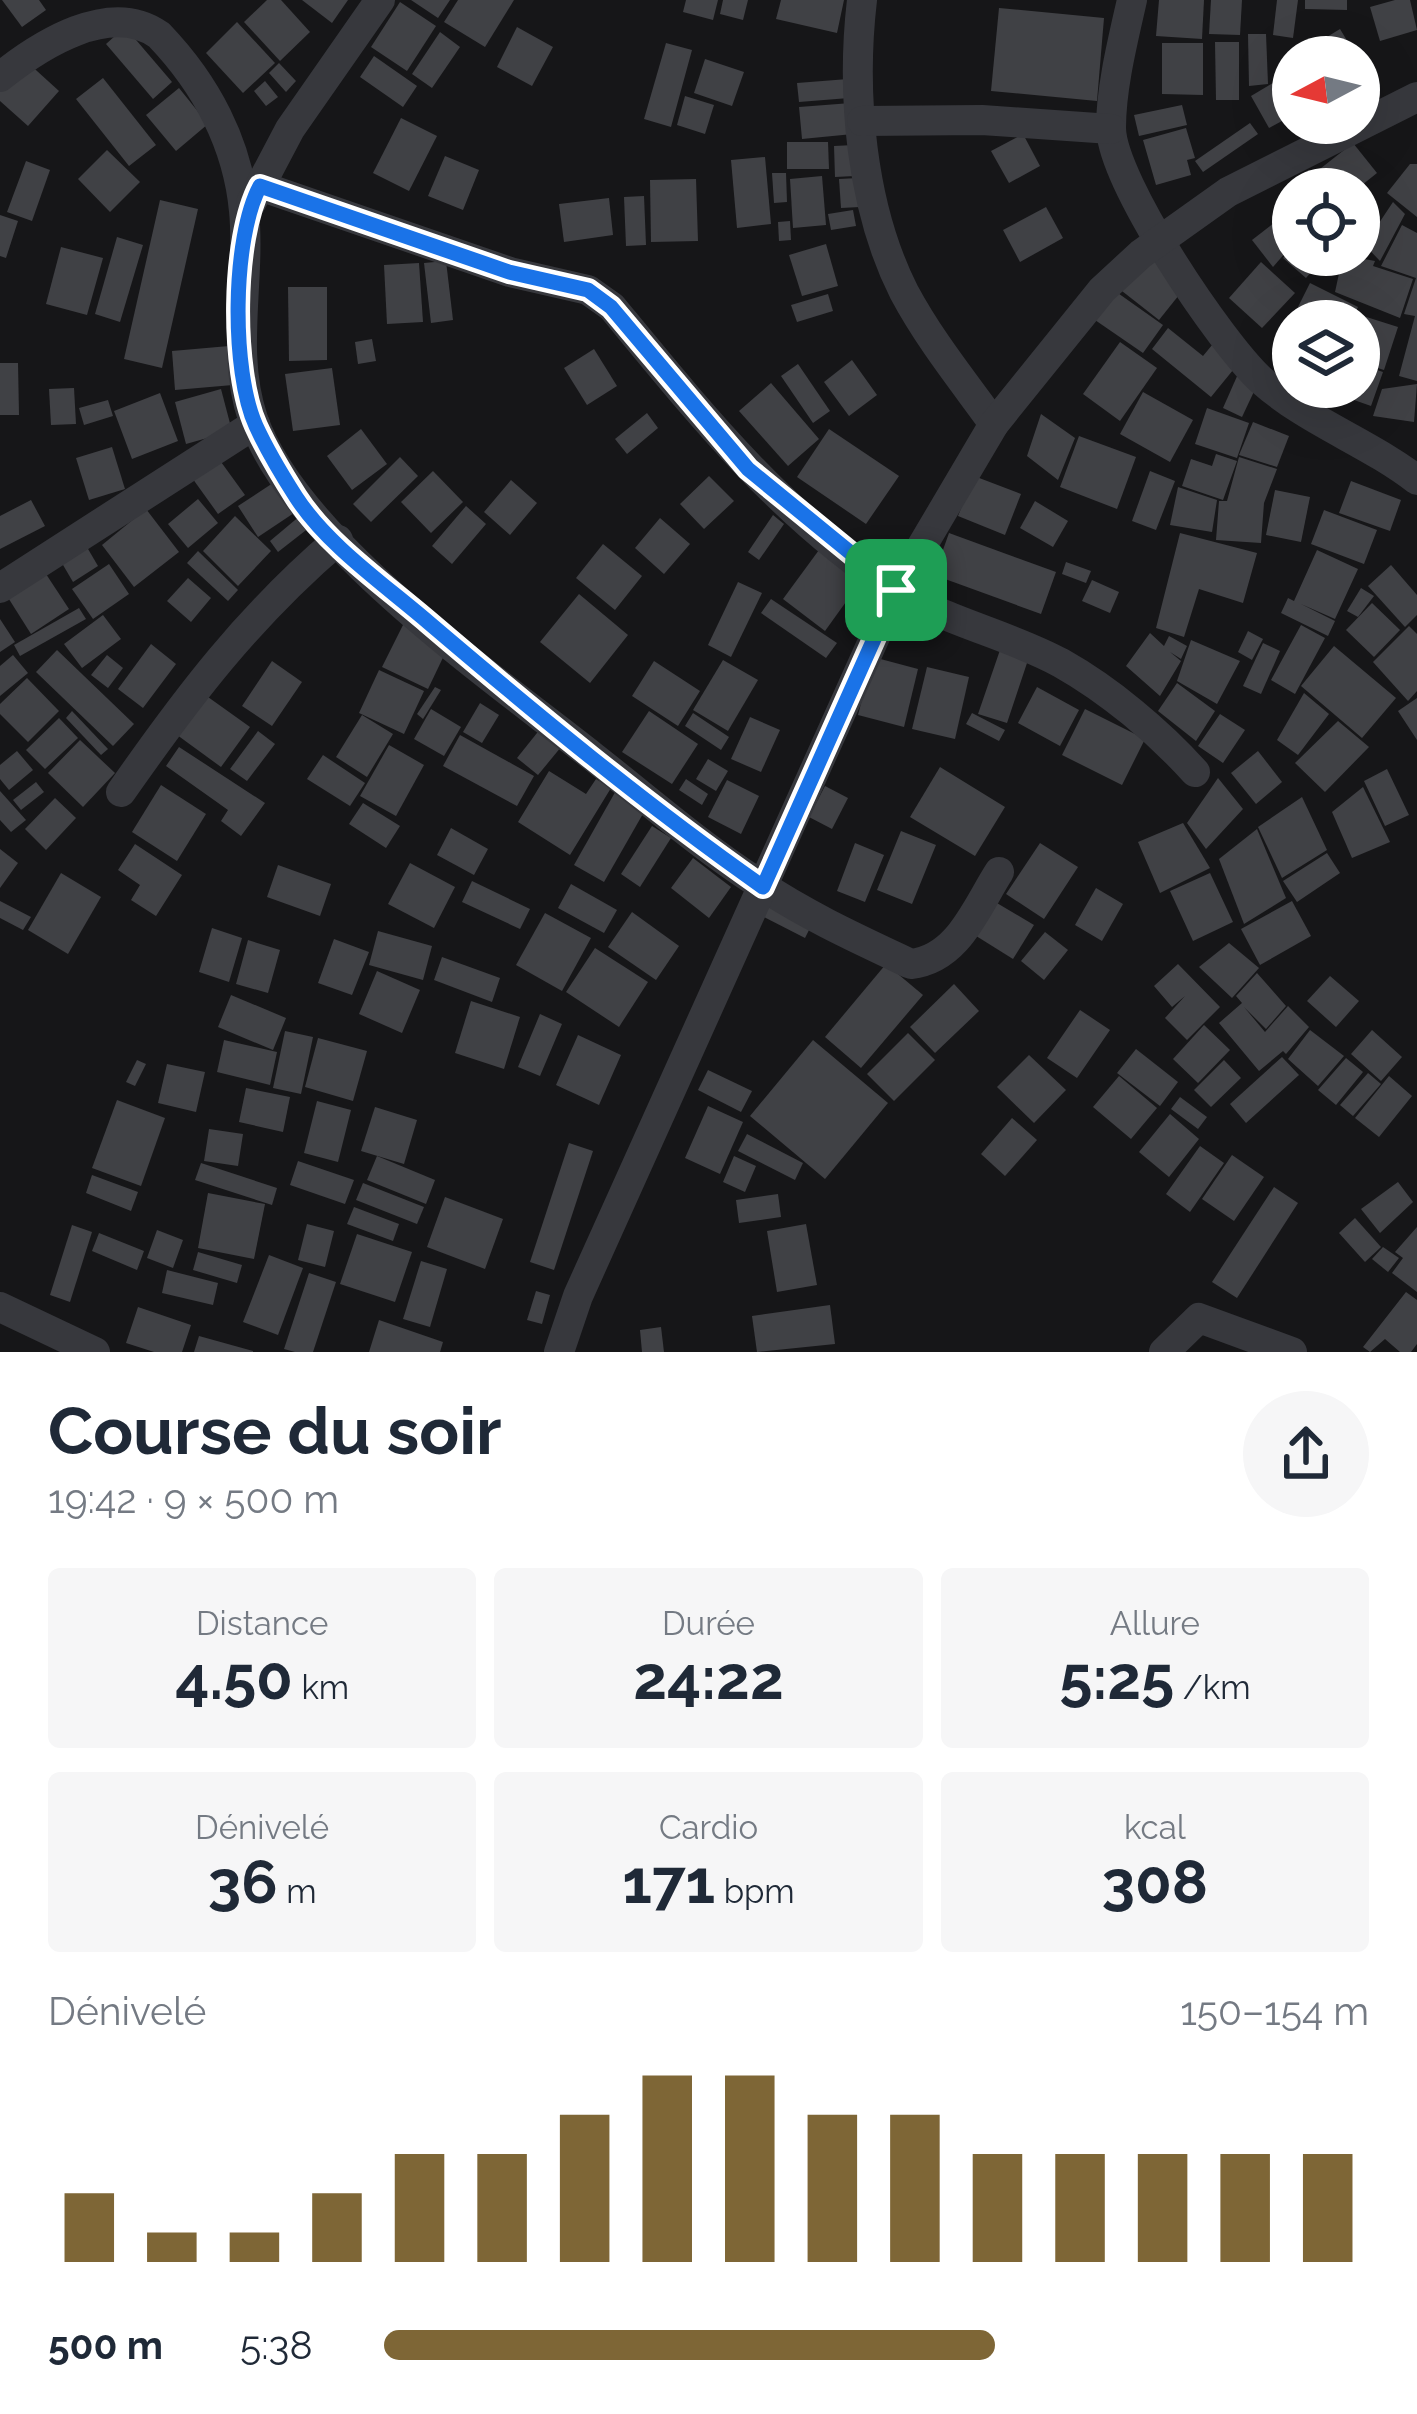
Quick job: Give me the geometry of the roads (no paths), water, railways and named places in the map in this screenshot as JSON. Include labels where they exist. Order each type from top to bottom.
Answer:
[{"type":"street","points":[[245,214],[290,129],[380,0]]},
{"type":"street","points":[[862,0],[856,47],[862,121],[878,216],[903,290],[994,424]]},
{"type":"street","points":[[1132,0],[1111,130],[1139,211],[1228,340],[1261,379],[1323,425],[1417,480]]},
{"type":"street","points":[[0,77],[50,37],[96,19],[128,16],[156,32],[230,134],[245,214],[239,313],[255,424],[299,502],[505,687],[684,831],[763,887],[911,964],[931,962],[948,951],[999,872]]},
{"type":"street","points":[[559,1352],[595,1259],[896,590],[994,424],[1102,290],[1162,240],[1228,192],[1417,97]]},
{"type":"street","points":[[862,121],[982,120],[1111,130]]},
{"type":"street","points":[[260,186],[471,260],[588,290],[611,307],[748,469],[896,590],[1062,664],[1168,741],[1195,772]]},
{"type":"street","points":[[0,588],[255,424]]},
{"type":"street","points":[[121,792],[199,680],[268,600],[338,541]]},
{"type":"street","points":[[0,1307],[94,1352]]},
{"type":"street","points":[[1164,1352],[1199,1318],[1292,1352]]}]
